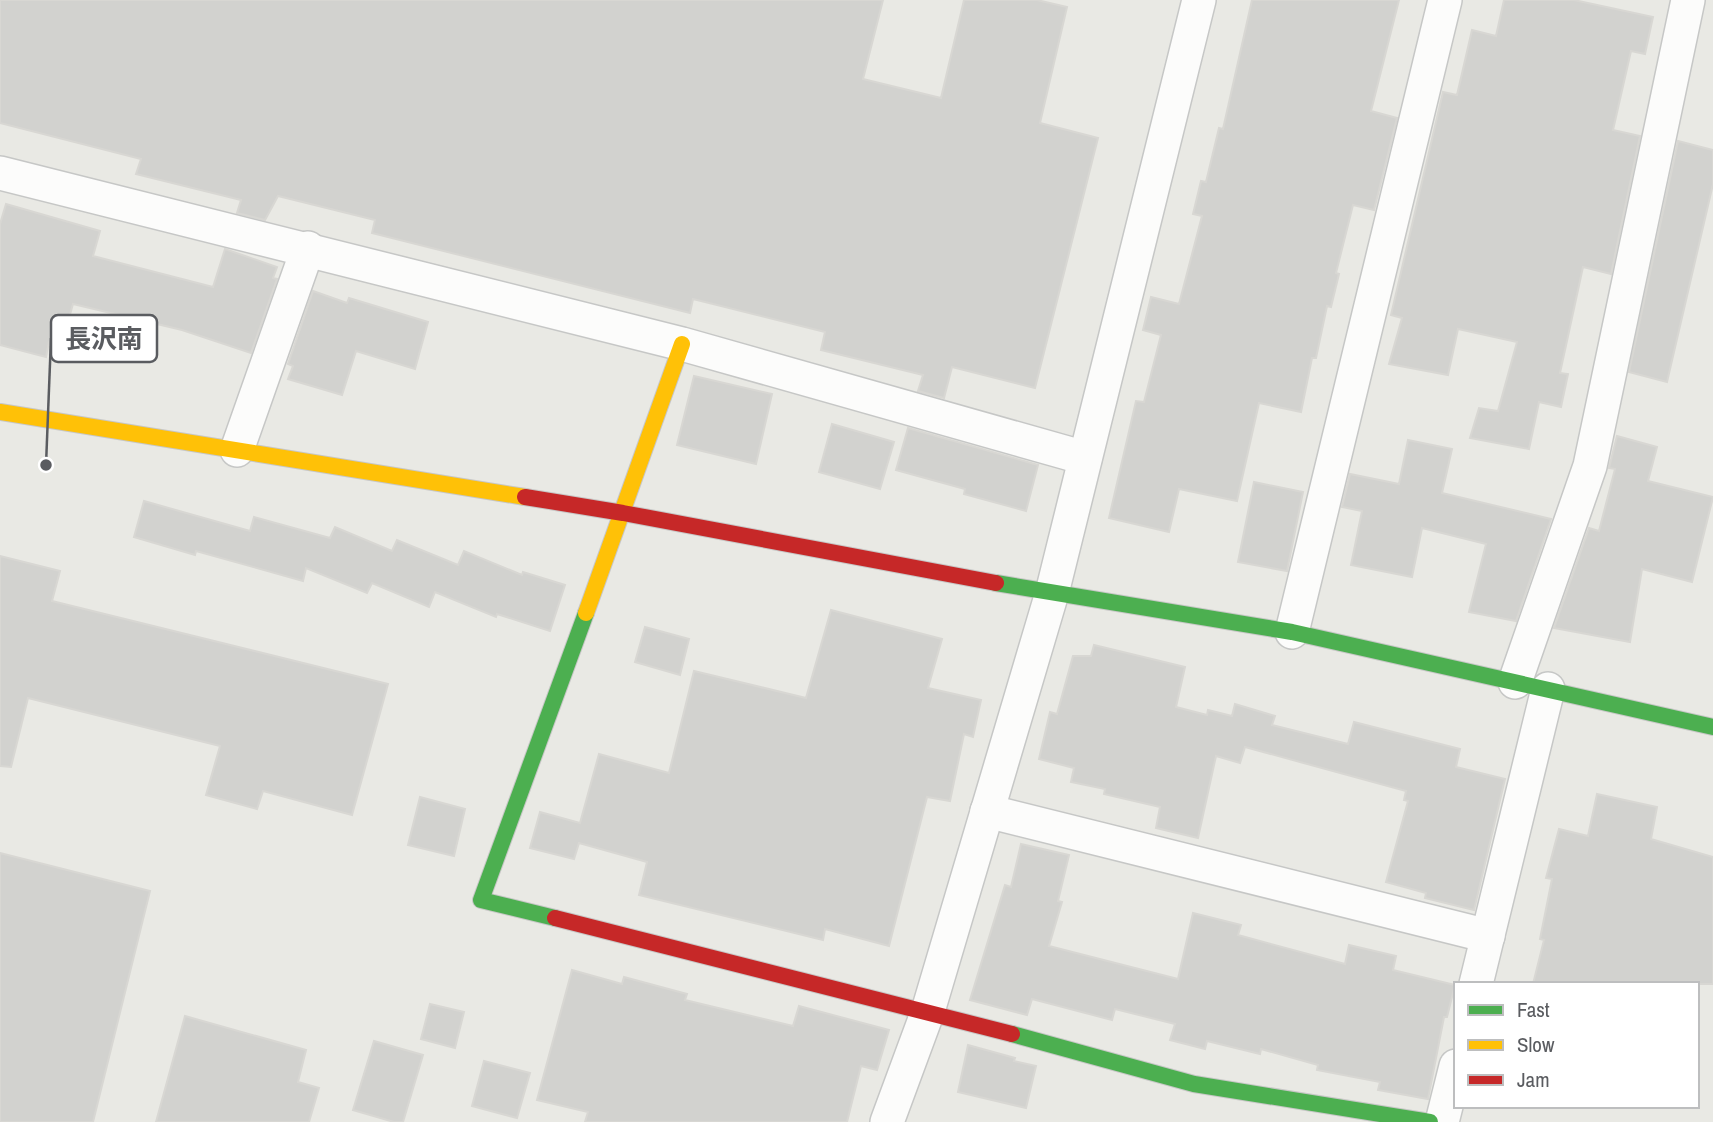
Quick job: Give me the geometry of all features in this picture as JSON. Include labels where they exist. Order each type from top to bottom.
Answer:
[{"type":"street","points":[[887,1122],[928,1010],[1052,593],[1199,0]]},
{"type":"street","points":[[1292,632],[1445,0]]},
{"type":"street","points":[[1515,682],[1590,466],[1688,0]]},
{"type":"street","points":[[0,173],[308,248],[681,344],[1086,458]]},
{"type":"street","points":[[237,450],[308,248]]},
{"type":"street","points":[[681,344],[623,513],[481,900],[928,1010],[1194,1084],[1430,1122]]},
{"type":"street","points":[[0,412],[623,513],[1052,593],[1292,632],[1713,727]]},
{"type":"street","points":[[1476,982],[1548,690]]},
{"type":"street","points":[[987,811],[1488,936]]},
{"type":"street","points":[[1442,1122],[1454,1074]]},
{"type":"building","points":[[0,0],[883,0],[863,79],[941,98],[964,0],[1037,0],[1067,7],[1040,123],[1098,138],[1035,388],[952,367],[944,398],[918,391],[923,375],[821,350],[825,332],[693,299],[690,313],[372,233],[375,220],[278,196],[265,220],[237,213],[241,200],[136,174],[141,159],[0,123]]},
{"type":"building","points":[[1252,0],[1399,0],[1371,111],[1397,118],[1374,210],[1353,205],[1336,273],[1339,274],[1331,307],[1327,306],[1316,358],[1312,358],[1301,412],[1259,403],[1237,501],[1179,489],[1169,532],[1109,518],[1136,401],[1144,402],[1161,335],[1143,330],[1151,297],[1179,304],[1202,216],[1193,214],[1201,181],[1206,182],[1219,128],[1223,129]]},
{"type":"building","points":[[1504,0],[1574,0],[1653,17],[1645,54],[1631,51],[1613,130],[1640,136],[1611,274],[1583,267],[1560,373],[1568,374],[1561,407],[1539,402],[1529,449],[1470,438],[1479,408],[1498,411],[1517,342],[1458,329],[1448,375],[1389,364],[1402,318],[1391,315],[1443,92],[1457,95],[1472,30],[1496,36]]},
{"type":"building","points":[[1678,141],[1713,150],[1713,184],[1667,382],[1629,372]]},
{"type":"building","points":[[6,204],[100,231],[93,256],[213,287],[225,249],[277,267],[273,278],[277,279],[251,353],[182,330],[73,304],[61,346],[49,342],[46,357],[0,345],[0,224]]},
{"type":"building","points":[[313,291],[347,303],[349,298],[428,322],[415,369],[356,351],[342,395],[288,379],[293,366],[288,364]]},
{"type":"building","points":[[694,376],[772,394],[756,464],[677,445]]},
{"type":"building","points":[[832,424],[894,442],[880,489],[819,472]]},
{"type":"building","points":[[908,428],[1038,465],[1026,511],[964,494],[965,489],[896,470]]},
{"type":"building","points":[[1617,436],[1657,447],[1648,481],[1713,497],[1692,582],[1642,569],[1630,642],[1554,628],[1589,528],[1599,531],[1615,469],[1609,468]]},
{"type":"building","points":[[1408,440],[1452,449],[1442,493],[1551,519],[1516,621],[1469,612],[1486,544],[1422,528],[1412,577],[1351,565],[1362,511],[1342,507],[1350,474],[1399,484]]},
{"type":"building","points":[[1254,482],[1303,492],[1287,571],[1238,562]]},
{"type":"building","points":[[144,501],[250,531],[254,517],[330,538],[335,527],[392,551],[397,540],[458,565],[464,551],[522,575],[523,572],[565,585],[550,631],[497,614],[496,617],[435,592],[429,607],[372,583],[367,593],[306,568],[303,581],[134,537]]},
{"type":"building","points":[[0,556],[60,571],[52,601],[388,684],[352,815],[263,791],[257,809],[206,795],[220,746],[28,698],[11,767],[0,766]]},
{"type":"building","points":[[831,610],[942,639],[928,688],[981,700],[973,737],[964,734],[950,801],[927,797],[889,946],[825,929],[823,940],[639,895],[647,862],[579,843],[574,859],[530,848],[540,812],[580,823],[599,754],[669,773],[694,671],[806,698]]},
{"type":"building","points":[[645,627],[689,639],[680,675],[635,662]]},
{"type":"building","points":[[1094,645],[1185,667],[1176,707],[1207,715],[1208,710],[1232,716],[1235,704],[1275,716],[1272,725],[1348,744],[1354,722],[1460,749],[1456,767],[1505,779],[1474,910],[1425,898],[1426,893],[1386,882],[1408,801],[1404,800],[1406,791],[1245,747],[1240,763],[1216,756],[1198,838],[1156,828],[1160,807],[1104,794],[1105,789],[1071,782],[1074,768],[1039,759],[1050,712],[1057,714],[1073,656],[1091,656]]},
{"type":"building","points":[[1597,794],[1657,807],[1651,839],[1713,857],[1713,984],[1534,982],[1544,940],[1540,939],[1552,879],[1546,878],[1559,829],[1588,836]]},
{"type":"building","points":[[420,797],[465,809],[454,856],[408,845]]},
{"type":"building","points":[[1021,844],[1069,855],[1058,901],[1062,902],[1049,946],[1178,979],[1193,913],[1241,925],[1238,935],[1345,964],[1349,945],[1396,956],[1393,970],[1454,985],[1447,1017],[1444,1017],[1428,1099],[1378,1090],[1380,1082],[1317,1070],[1318,1065],[1261,1049],[1260,1054],[1207,1041],[1205,1049],[1170,1040],[1175,1024],[1115,1009],[1112,1020],[1032,999],[1027,1015],[970,1000],[1005,885],[1011,887]]},
{"type":"building","points":[[0,853],[150,891],[93,1122],[0,1122]]},
{"type":"building","points":[[572,970],[622,984],[624,977],[687,994],[685,1000],[793,1026],[799,1006],[889,1030],[877,1070],[861,1066],[847,1122],[585,1122],[588,1112],[537,1100]]},
{"type":"building","points":[[430,1004],[464,1012],[455,1048],[421,1039]]},
{"type":"building","points":[[185,1016],[306,1050],[298,1082],[319,1088],[309,1122],[156,1122]]},
{"type":"building","points":[[374,1041],[423,1055],[403,1122],[394,1122],[353,1110]]},
{"type":"building","points":[[968,1045],[1036,1066],[1026,1108],[958,1092]]},
{"type":"building","points":[[484,1061],[530,1073],[517,1118],[472,1106]]},
{"type":"traffic: fast","points":[[996,583],[1292,632],[1713,727]]},
{"type":"traffic: fast","points":[[555,918],[481,900],[586,613]]},
{"type":"traffic: fast","points":[[1012,1034],[1194,1084],[1430,1122]]},
{"type":"traffic: slow","points":[[586,613],[682,344]]},
{"type":"traffic: slow","points":[[0,412],[525,497]]},
{"type":"traffic: jam","points":[[525,497],[996,583]]},
{"type":"traffic: jam","points":[[555,918],[1012,1034]]},
{"type":"place","name":"長沢南","points":[[46,465]]}]
